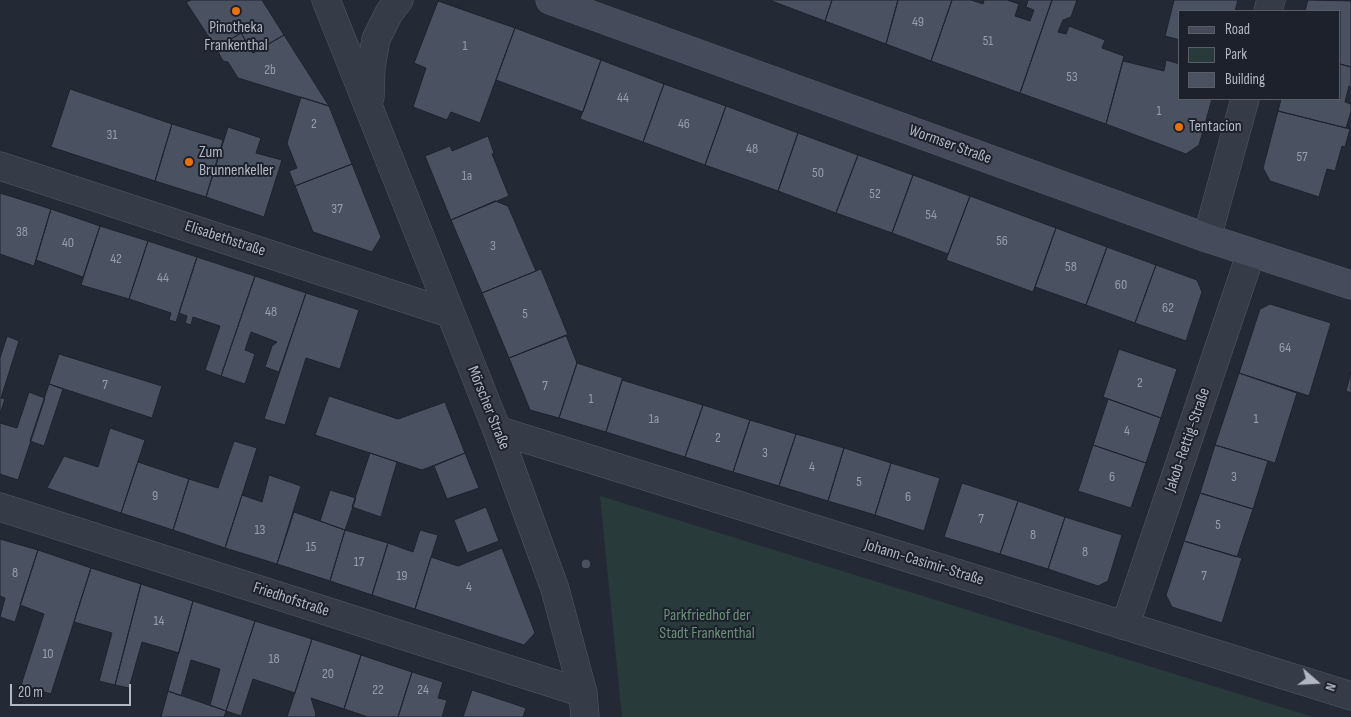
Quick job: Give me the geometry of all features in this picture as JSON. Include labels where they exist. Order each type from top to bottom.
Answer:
[{"type":"street","name":"Mörscher Straße","points":[[326,0],[497,430],[555,589],[584,705]]},
{"type":"street","name":"Mörscher Straße","points":[[369,106],[371,67],[376,39],[389,13],[399,0]]},
{"type":"street","name":"Wormser Straße","points":[[550,0],[1208,238],[1351,285]]},
{"type":"street","points":[[1208,238],[1244,100]]},
{"type":"street","name":"Elisabethstraße","points":[[0,166],[449,313]]},
{"type":"street","name":"Jakob-Rettig-Straße","points":[[1124,626],[1251,253]]},
{"type":"street","name":"Johann-Casimir-Straße","points":[[497,430],[1351,696]]},
{"type":"street","name":"Friedhofstraße","points":[[0,507],[584,705]]},
{"type":"green space","name":"Parkfriedhof der Stadt Frankenthal","points":[[600,496],[1313,717],[622,717]]},
{"type":"building","points":[[191,0],[262,0],[284,35],[253,53],[241,33],[216,48],[186,2]]},
{"type":"building","points":[[769,0],[832,0],[825,21]]},
{"type":"building","points":[[832,0],[898,0],[886,44],[825,21]]},
{"type":"building","points":[[898,0],[952,0],[931,61],[886,44]]},
{"type":"building","points":[[952,0],[971,0],[983,4],[984,0],[1007,0],[1019,4],[1015,16],[1030,21],[1034,10],[1026,7],[1028,0],[1052,0],[1020,93],[931,61]]},
{"type":"building","points":[[1052,0],[1077,0],[1071,17],[1063,20],[1058,32],[1066,34],[1069,26],[1105,40],[1102,48],[1124,56],[1106,124],[1020,93]]},
{"type":"building","points":[[1174,0],[1238,0],[1235,10],[1178,10],[1178,39],[1165,36]]},
{"type":"building","points":[[1308,0],[1351,1],[1351,67],[1341,64],[1341,10],[1305,10]]},
{"type":"building","points":[[438,1],[515,28],[480,123],[451,112],[447,120],[413,107],[426,68],[414,63]]},
{"type":"building","points":[[515,28],[601,60],[583,112],[496,80]]},
{"type":"building","points":[[241,33],[253,53],[284,35],[329,106],[238,78],[228,62],[223,61],[216,48]]},
{"type":"building","points":[[601,60],[664,84],[643,142],[580,119]]},
{"type":"building","points":[[1166,60],[1178,63],[1178,100],[1212,100],[1199,145],[1186,154],[1106,124],[1123,61],[1164,71]]},
{"type":"building","points":[[1341,64],[1351,67],[1351,87],[1349,86],[1345,102],[1351,104],[1351,112],[1346,128],[1278,111],[1281,100],[1341,100]]},
{"type":"building","points":[[664,84],[726,106],[705,165],[643,142]]},
{"type":"building","points":[[70,89],[172,124],[155,181],[51,147]]},
{"type":"building","points":[[301,97],[329,106],[352,164],[295,186],[289,171],[297,168],[287,143]]},
{"type":"building","points":[[726,106],[798,133],[778,191],[705,165]]},
{"type":"building","points":[[1278,111],[1350,129],[1345,147],[1342,146],[1335,171],[1327,169],[1319,197],[1270,181],[1263,168]]},
{"type":"building","points":[[172,124],[223,140],[206,197],[155,181]]},
{"type":"building","points":[[228,127],[261,138],[256,153],[282,160],[264,217],[206,197]]},
{"type":"building","points":[[798,133],[858,155],[836,213],[778,191]]},
{"type":"building","points":[[488,136],[494,153],[492,154],[509,196],[451,220],[425,156],[450,146],[452,151]]},
{"type":"building","points":[[858,155],[913,175],[892,233],[836,213]]},
{"type":"building","points":[[352,164],[381,237],[372,252],[313,232],[295,186]]},
{"type":"building","points":[[913,175],[970,196],[948,254],[892,233]]},
{"type":"building","points":[[0,193],[51,209],[34,266],[0,254]]},
{"type":"building","points":[[970,196],[1056,228],[1033,292],[946,260]]},
{"type":"building","points":[[495,201],[508,206],[536,271],[482,293],[451,220]]},
{"type":"building","points":[[51,209],[100,226],[83,277],[36,260]]},
{"type":"building","points":[[100,226],[148,241],[129,299],[81,285]]},
{"type":"building","points":[[1056,228],[1107,247],[1086,305],[1035,287]]},
{"type":"building","points":[[148,241],[197,257],[176,322],[169,320],[171,313],[129,299]]},
{"type":"building","points":[[1107,247],[1156,265],[1135,323],[1086,305]]},
{"type":"building","points":[[197,257],[255,276],[221,376],[205,370],[220,326],[193,317],[191,325],[185,323],[187,316],[179,313]]},
{"type":"building","points":[[1156,265],[1197,280],[1202,292],[1186,341],[1135,323]]},
{"type":"building","points":[[541,269],[568,335],[509,358],[482,293]]},
{"type":"building","points":[[255,276],[306,293],[279,372],[265,367],[272,346],[277,342],[251,332],[245,350],[255,354],[245,384],[221,376]]},
{"type":"building","points":[[306,293],[359,310],[340,369],[306,358],[285,425],[264,419]]},
{"type":"building","points":[[1270,304],[1331,323],[1309,396],[1239,373],[1260,309]]},
{"type":"building","points":[[566,335],[577,363],[559,418],[530,410],[509,358]]},
{"type":"building","points":[[7,336],[19,341],[1,398],[5,399],[0,414],[0,358]]},
{"type":"building","points":[[1119,349],[1177,369],[1161,418],[1103,397]]},
{"type":"building","points":[[59,354],[162,386],[152,418],[49,384]]},
{"type":"building","points":[[577,363],[623,378],[606,432],[559,418]]},
{"type":"building","points":[[1351,372],[1351,393],[1346,391]]},
{"type":"building","points":[[1239,373],[1297,393],[1275,463],[1215,445]]},
{"type":"building","points":[[622,380],[703,405],[685,457],[606,432]]},
{"type":"building","points":[[49,384],[63,389],[44,446],[30,441]]},
{"type":"building","points":[[29,392],[45,398],[18,480],[0,474],[0,423],[17,428]]},
{"type":"building","points":[[329,396],[398,419],[445,402],[465,453],[422,470],[315,435]]},
{"type":"building","points":[[1108,399],[1161,418],[1146,463],[1093,445]]},
{"type":"building","points":[[703,405],[750,420],[733,472],[685,457]]},
{"type":"building","points":[[750,420],[796,434],[779,486],[733,472]]},
{"type":"building","points":[[110,428],[145,440],[121,513],[47,488],[64,456],[98,467]]},
{"type":"building","points":[[796,434],[844,448],[828,501],[779,486]]},
{"type":"building","points":[[234,441],[257,448],[225,548],[173,530],[189,479],[218,488]]},
{"type":"building","points":[[1093,445],[1146,463],[1131,508],[1078,491]]},
{"type":"building","points":[[1215,445],[1268,461],[1253,509],[1200,493]]},
{"type":"building","points":[[844,448],[891,463],[875,515],[828,501]]},
{"type":"building","points":[[370,453],[397,462],[381,517],[352,507]]},
{"type":"building","points":[[465,453],[479,488],[447,499],[434,466]]},
{"type":"building","points":[[138,462],[189,479],[173,530],[121,513]]},
{"type":"building","points":[[891,463],[940,478],[924,531],[875,515]]},
{"type":"building","points":[[269,475],[301,486],[277,564],[225,548],[242,495],[262,502]]},
{"type":"building","points":[[962,483],[1018,501],[1000,554],[944,537]]},
{"type":"building","points":[[330,490],[356,498],[345,530],[320,521]]},
{"type":"building","points":[[1200,493],[1253,509],[1237,557],[1184,541]]},
{"type":"building","points":[[1018,501],[1065,517],[1048,569],[1000,554]]},
{"type":"building","points":[[486,507],[499,541],[467,553],[454,520]]},
{"type":"building","points":[[294,512],[345,530],[330,581],[277,564]]},
{"type":"building","points":[[1065,517],[1122,535],[1108,581],[1098,586],[1048,569]]},
{"type":"building","points":[[345,530],[388,543],[372,595],[330,581]]},
{"type":"building","points":[[420,530],[438,535],[415,609],[372,595],[388,543],[413,552]]},
{"type":"building","points":[[0,539],[38,550],[15,622],[0,617],[5,598],[0,596]]},
{"type":"building","points":[[1184,541],[1242,558],[1222,623],[1172,607],[1166,595]]},
{"type":"building","points":[[502,548],[535,633],[524,645],[415,609],[431,557],[458,566]]},
{"type":"building","points":[[38,550],[91,568],[51,694],[21,685],[44,614],[20,605]]},
{"type":"building","points":[[584,559],[588,559],[591,564],[590,568],[584,569],[581,566],[581,562]]},
{"type":"building","points":[[91,568],[141,584],[115,685],[99,681],[112,633],[74,622]]},
{"type":"building","points":[[141,584],[193,601],[179,653],[142,642],[129,688],[115,685]]},
{"type":"building","points":[[193,601],[255,621],[226,711],[210,705],[220,669],[191,660],[181,696],[168,691]]},
{"type":"building","points":[[255,621],[312,639],[295,693],[253,679],[241,716],[226,711]]},
{"type":"building","points":[[312,639],[361,655],[344,709],[311,698],[316,714],[315,717],[287,717]]},
{"type":"building","points":[[361,655],[412,672],[398,717],[368,717],[344,709]]},
{"type":"building","points":[[412,672],[443,682],[438,698],[447,700],[442,717],[398,717]]},
{"type":"building","points":[[472,690],[526,708],[523,717],[463,717]]},
{"type":"building","points":[[168,691],[226,711],[224,717],[161,717]]},
{"type":"place","name":"Pinotheka Frankenthal","points":[[236,11]]},
{"type":"place","name":"Tentacion","points":[[1179,127]]},
{"type":"place","name":"Zum Brunnenkeller","points":[[189,162]]}]
